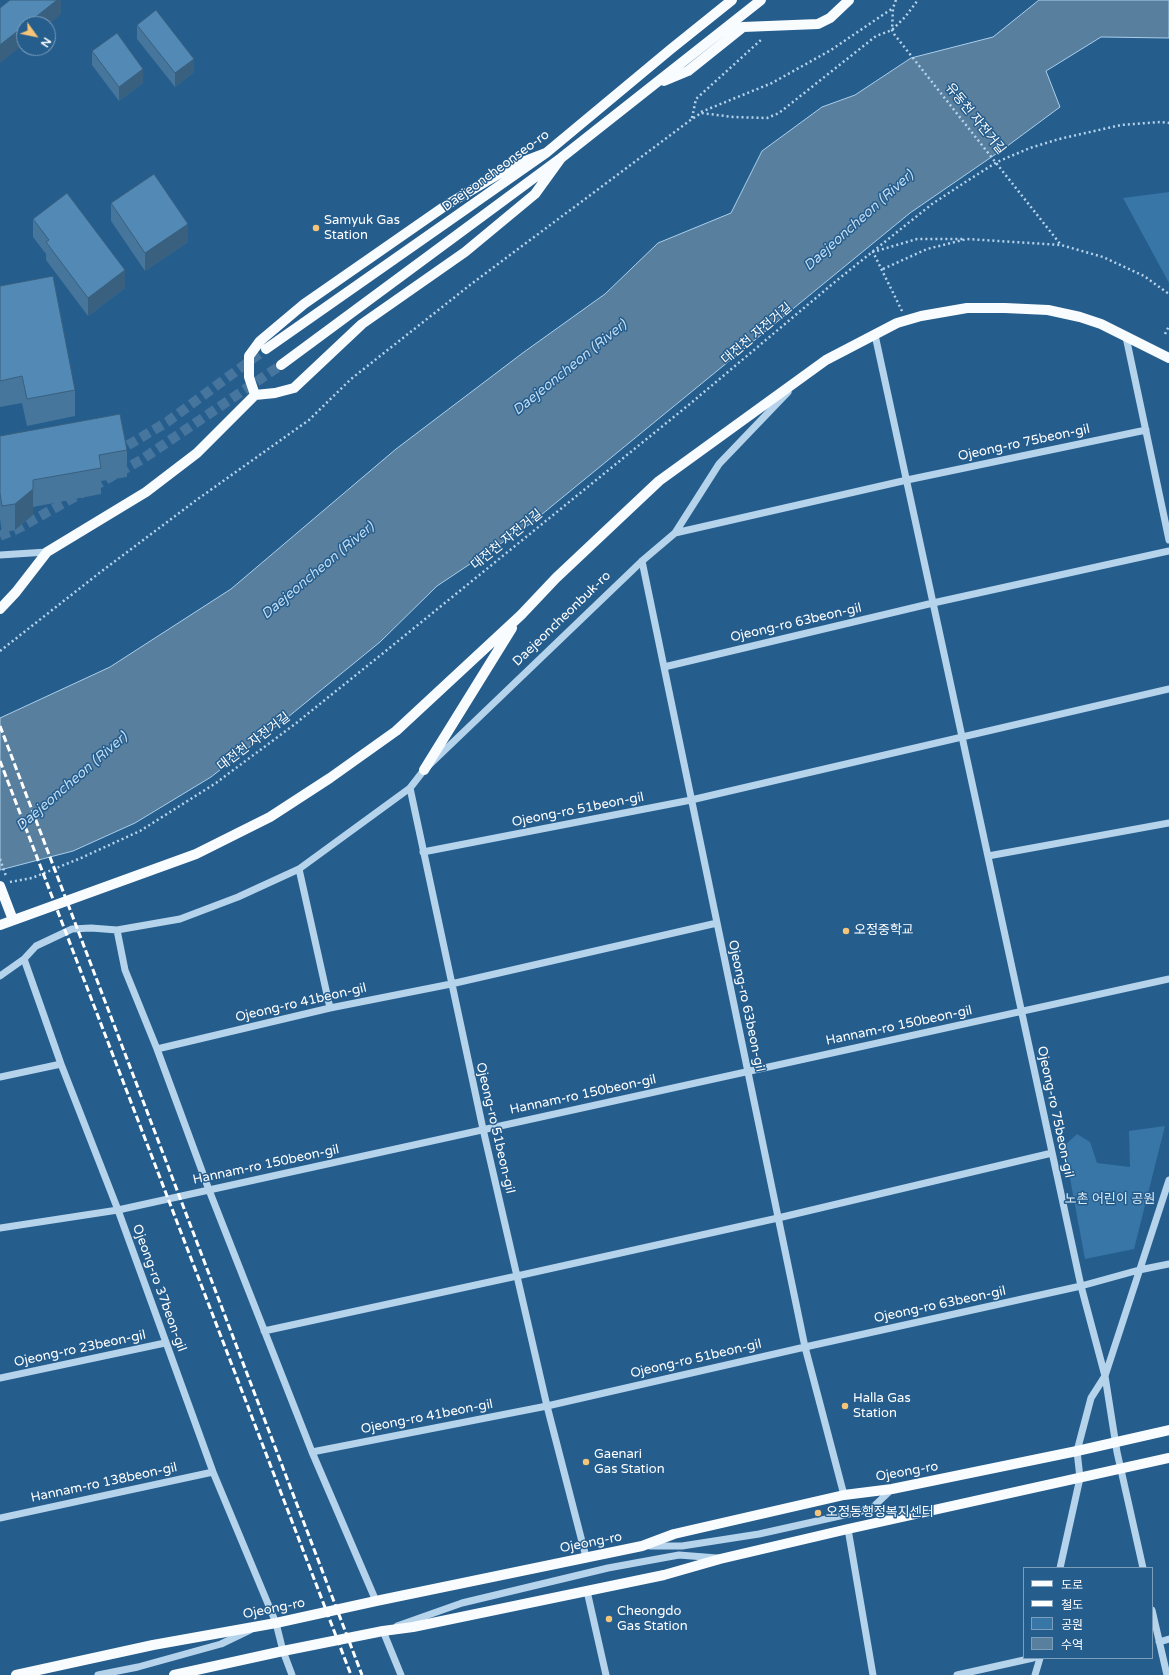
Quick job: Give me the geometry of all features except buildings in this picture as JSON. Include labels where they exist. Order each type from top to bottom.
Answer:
[{"type":"main road","name":"Daejeoncheonseo-ro","points":[[266,349],[546,153],[732,0]]},
{"type":"main road","points":[[281,365],[561,158],[761,0]]},
{"type":"main road","points":[[653,86],[688,71],[743,27],[818,24],[830,18],[849,0]]},
{"type":"main road","points":[[254,395],[249,377],[249,356],[260,341],[304,304],[445,206],[512,166],[546,153]]},
{"type":"main road","points":[[0,609],[16,592],[47,552],[146,492],[197,453],[254,395],[275,393],[294,388],[362,324],[465,252],[535,194],[561,158]]},
{"type":"main road","name":"Daejeoncheonbuk-ro","points":[[801,378],[826,360],[897,323],[921,316],[967,308],[1048,310],[1080,317],[1101,324],[1169,358]]},
{"type":"main road","points":[[0,925],[196,854],[270,817],[330,778],[396,731],[521,615],[556,578],[659,481],[801,378]]},
{"type":"main road","points":[[424,770],[521,615]]},
{"type":"main road","points":[[3,884],[13,920]]},
{"type":"main road","name":"Ojeong-ro","points":[[16,1675],[154,1645],[276,1622],[376,1600],[642,1546],[674,1534],[844,1495],[892,1489],[1077,1451],[1169,1430]]},
{"type":"main road","points":[[174,1675],[283,1651],[383,1631],[413,1627],[664,1575],[720,1559],[848,1529],[1169,1458]]},
{"type":"street","name":"Ojeong-ro 75beon-gil","points":[[875,335],[1081,1286],[1105,1376],[1121,1469],[1143,1567]]},
{"type":"street","points":[[1126,337],[1169,540]]},
{"type":"street","name":"Daejeoncheonbuk-ro","points":[[0,976],[24,959],[36,946],[72,929],[92,928],[117,930],[180,919],[238,897],[299,868],[410,788],[424,770],[642,561],[675,533],[719,464],[801,378]]},
{"type":"street","name":"Ojeong-ro 75beon-gil","points":[[675,533],[907,480],[1146,430]]},
{"type":"street","points":[[933,603],[1169,551]]},
{"type":"street","points":[[0,555],[47,552]]},
{"type":"street","name":"Ojeong-ro 63beon-gil","points":[[642,561],[805,1346],[844,1495]]},
{"type":"street","name":"Ojeong-ro 63beon-gil","points":[[664,666],[933,603]]},
{"type":"street","points":[[691,800],[1169,689]]},
{"type":"street","name":"Ojeong-ro 51beon-gil","points":[[410,788],[483,1130],[547,1406],[586,1557]]},
{"type":"street","name":"Ojeong-ro 51beon-gil","points":[[423,852],[691,800]]},
{"type":"street","points":[[988,856],[1169,823]]},
{"type":"street","points":[[299,868],[330,1008]]},
{"type":"street","points":[[451,984],[717,923]]},
{"type":"street","points":[[117,930],[125,970],[157,1049],[209,1190],[312,1452],[376,1600]]},
{"type":"street","name":"Ojeong-ro 37beon-gil","points":[[24,959],[61,1064],[118,1210],[213,1472],[276,1622],[283,1651],[292,1675]]},
{"type":"street","name":"Hannam-ro 150beon-gil","points":[[0,1228],[118,1210],[1169,979]]},
{"type":"street","name":"Ojeong-ro 41beon-gil","points":[[157,1049],[330,1008],[451,984]]},
{"type":"street","points":[[0,1076],[61,1064]]},
{"type":"street","points":[[264,1331],[778,1218],[1052,1153]]},
{"type":"street","points":[[1060,1567],[1080,1478],[1077,1451],[1091,1398],[1105,1376],[1169,1180]]},
{"type":"street","name":"Ojeong-ro 63beon-gil","points":[[805,1346],[1081,1286],[1140,1270],[1169,1264]]},
{"type":"street","name":"Ojeong-ro 23beon-gil","points":[[0,1378],[165,1343]]},
{"type":"street","name":"Ojeong-ro 51beon-gil","points":[[547,1406],[805,1346]]},
{"type":"street","name":"Ojeong-ro 41beon-gil","points":[[312,1452],[547,1406]]},
{"type":"street","name":"Hannam-ro 138beon-gil","points":[[0,1518],[213,1472]]},
{"type":"street","points":[[642,1546],[682,1546],[736,1537],[863,1511],[871,1509],[892,1489]]},
{"type":"street","points":[[848,1529],[873,1675]]},
{"type":"street","points":[[401,1675],[383,1631],[462,1603],[608,1568],[679,1555],[720,1559]]},
{"type":"street","points":[[588,1591],[606,1675]]},
{"type":"street","points":[[1153,1615],[1167,1675]]},
{"type":"street","points":[[98,1675],[138,1667],[221,1644],[261,1625]]},
{"type":"street","points":[[1159,1642],[1169,1639]]},
{"type":"street","points":[[957,1675],[1029,1659]]},
{"type":"street","points":[[1035,1675],[1040,1659]]},
{"type":"path","name":"유동천 자전거길","points":[[896,0],[893,8],[892,30],[894,34],[997,162],[1061,245]]},
{"type":"path","points":[[701,113],[733,117],[767,118],[779,113],[876,36],[892,30],[905,17],[918,0]]},
{"type":"path","points":[[0,652],[98,574],[195,501],[309,420],[356,374],[470,285],[692,119],[701,113],[772,83],[831,50],[893,8]]},
{"type":"path","points":[[692,119],[696,98],[766,36]]},
{"type":"path","name":"대전천 자전거길","points":[[3,884],[32,878],[81,858],[140,831],[216,783],[295,724],[399,640],[691,403],[932,204],[997,162],[1030,148],[1059,139],[1121,125],[1160,122],[1169,123]]},
{"type":"path","points":[[907,320],[883,269],[873,252],[917,239],[967,239],[1061,245],[1103,257],[1144,276],[1169,294]]},
{"type":"path","points":[[883,269],[927,249],[967,239]]},
{"type":"path","points":[[1165,334],[1169,326]]},
{"type":"path","points":[[0,859],[6,877]]},
{"type":"green space","points":[[1169,192],[1169,283],[1123,198]]},
{"type":"green space","name":"노촌 어린이 공원","points":[[1165,1126],[1134,1249],[1085,1259],[1064,1146],[1077,1134],[1090,1142],[1097,1163],[1130,1167],[1129,1131]]},
{"type":"water","name":"Daejeoncheon (River)","points":[[1039,0],[1169,0],[1169,38],[1101,37],[1046,71],[1060,107],[1006,147],[910,213],[530,524],[437,586],[380,642],[211,777],[135,823],[73,851],[0,870],[0,718],[110,667],[231,589],[396,449],[524,352],[605,294],[658,243],[731,213],[762,151],[822,107],[855,95],[911,58],[993,37]]},
{"type":"tunnel","points":[[115,453],[167,422],[266,349]]},
{"type":"tunnel","points":[[0,536],[17,529],[141,460],[281,365]]},
{"type":"railway","points":[[0,726],[362,1675]]},
{"type":"railway","points":[[0,761],[351,1675]]},
{"type":"place","name":"Samyuk Gas Station","points":[[316,228]]},
{"type":"place","name":"오정중학교","points":[[846,931]]},
{"type":"place","name":"Halla Gas Station","points":[[845,1406]]},
{"type":"place","name":"Gaenari Gas Station","points":[[586,1462]]},
{"type":"place","name":"오정동행정복지센터","points":[[818,1513]]},
{"type":"place","name":"Cheongdo Gas Station","points":[[609,1619]]}]
